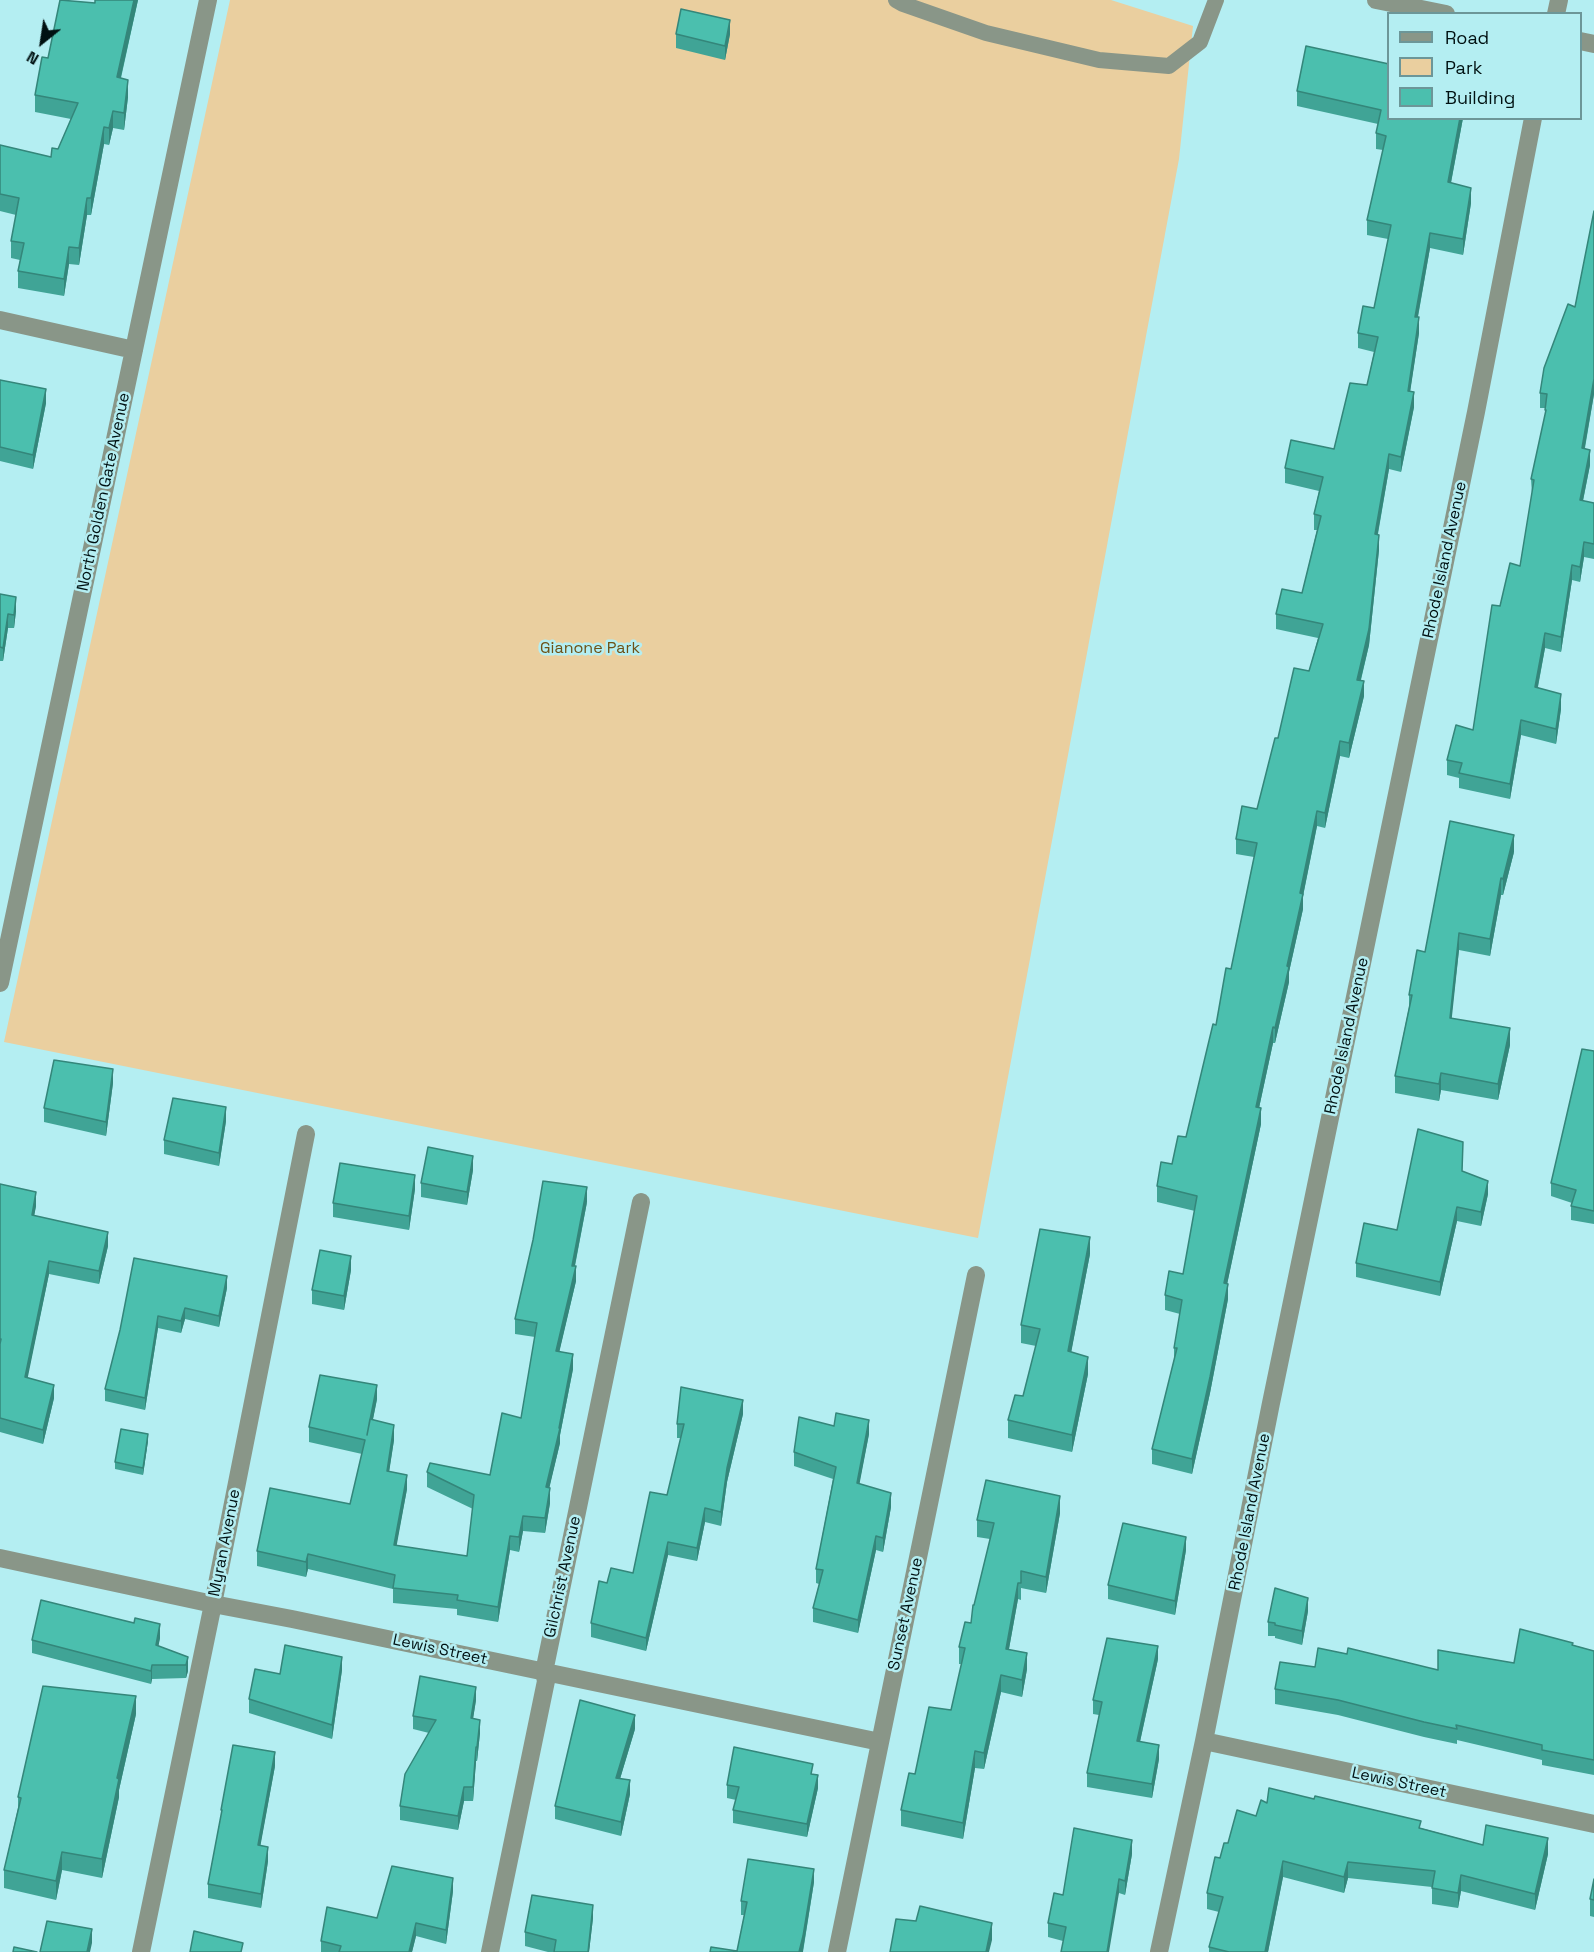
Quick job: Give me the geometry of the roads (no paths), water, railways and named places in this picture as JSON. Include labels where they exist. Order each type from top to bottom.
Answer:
[{"type":"street","name":"North Golden Gate Avenue","points":[[0,983],[6,936],[208,0]]},
{"type":"street","points":[[1376,0],[1436,12]]},
{"type":"street","name":"Rhode Island Avenue","points":[[1159,1952],[1476,412],[1533,120]]},
{"type":"street","points":[[0,320],[134,350]]},
{"type":"street","name":"Myran Avenue","points":[[141,1952],[306,1134]]},
{"type":"street","name":"Gilchrist Avenue","points":[[490,1952],[546,1681],[544,1672],[641,1202]]},
{"type":"street","name":"Sunset Avenue","points":[[837,1952],[976,1275]]},
{"type":"street","name":"Lewis Street","points":[[0,1558],[880,1742]]},
{"type":"street","name":"Lewis Street","points":[[1204,1741],[1594,1824]]},
{"type":"lane","points":[[896,0],[986,33],[1099,60],[1169,66],[1200,42],[1216,0]]},
{"type":"park label","name":"Gianone Park","points":[[590,649]]}]
